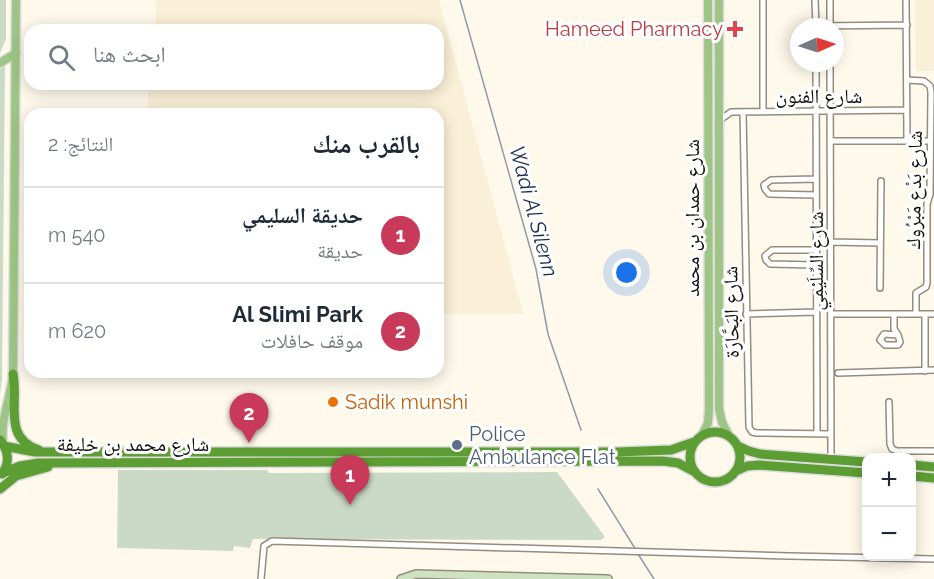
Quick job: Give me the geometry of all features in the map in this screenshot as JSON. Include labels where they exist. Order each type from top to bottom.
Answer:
[{"type":"highway","points":[[13,374],[14,421],[18,433],[30,446],[50,452]]},
{"type":"highway","points":[[736,471],[741,456],[738,446],[728,434],[712,431],[702,435],[694,442],[690,457],[695,472],[703,479],[718,482],[747,466],[759,465],[862,473]]},
{"type":"highway","name":"شارع محمد بن خليفة","points":[[2,443],[28,452],[616,452],[671,450],[694,442]]},
{"type":"highway","points":[[1,474],[8,458],[2,443]]},
{"type":"highway","points":[[738,446],[760,454],[862,462]]},
{"type":"highway","name":"شارع محمد بن خليفة","points":[[1,474],[32,463],[663,461],[678,464],[695,472]]},
{"type":"highway","points":[[0,489],[11,478],[22,473],[65,463]]},
{"type":"highway","points":[[916,465],[934,467]]},
{"type":"highway","points":[[916,476],[934,478]]},
{"type":"main road","points":[[2,443],[2,423],[11,393],[13,374],[16,0]]},
{"type":"main road","name":"شارع حمدان بن محمد","points":[[702,435],[708,423],[709,409],[708,0]]},
{"type":"main road","name":"شارع حمدان بن محمد","points":[[718,0],[719,408],[728,434]]},
{"type":"main road","points":[[0,63],[16,53]]},
{"type":"street","points":[[763,0],[763,111]]},
{"type":"street","points":[[815,0],[816,18]]},
{"type":"street","points":[[830,0],[830,18]]},
{"type":"street","points":[[906,0],[907,141]]},
{"type":"street","points":[[844,26],[907,25]]},
{"type":"street","name":"شارع السِّلَيْمِي","points":[[816,72],[817,433]]},
{"type":"street","name":"شارع السِّلَيْمِي","points":[[830,72],[831,459]]},
{"type":"street","name":"شارع بَدْع مَبْرُوك","points":[[907,80],[922,80],[930,86],[932,194],[927,204],[927,284],[916,293],[916,314]]},
{"type":"street","points":[[719,102],[731,112],[719,122]]},
{"type":"street","name":"شارع الفنون","points":[[731,112],[907,110]]},
{"type":"street","name":"شارع البَحَّارَة","points":[[743,112],[750,430],[757,433],[831,434]]},
{"type":"street","points":[[830,141],[930,141]]},
{"type":"street","points":[[816,179],[771,180],[764,185],[769,194],[816,195]]},
{"type":"street","points":[[880,288],[881,181]]},
{"type":"street","points":[[816,222],[831,222]]},
{"type":"street","points":[[831,242],[880,243]]},
{"type":"street","points":[[816,249],[772,250],[765,256],[770,264],[816,265]]},
{"type":"street","points":[[747,314],[816,312]]},
{"type":"street","points":[[831,314],[934,314]]},
{"type":"street","points":[[894,314],[894,333]]},
{"type":"street","points":[[925,314],[925,370]]},
{"type":"street","points":[[838,373],[934,370]]},
{"type":"street","points":[[889,402],[892,449],[934,451]]},
{"type":"street","points":[[261,579],[264,546],[272,541],[934,558]]},
{"type":"street","points":[[401,579],[416,574],[481,578],[608,579]]},
{"type":"shaded area","points":[[156,0],[439,0],[523,313],[444,314],[444,108],[148,108],[148,90],[444,90],[444,24],[156,24]]},
{"type":"shaded area","points":[[915,0],[934,0],[934,71],[916,71]]},
{"type":"green space","points":[[0,0],[6,0],[6,39],[0,53]]},
{"type":"green space","points":[[5,65],[2,379],[0,394],[0,69]]},
{"type":"green space","points":[[118,470],[267,470],[269,473],[557,472],[605,537],[601,540],[253,539],[250,548],[234,546],[233,551],[117,548]]},
{"type":"waterway","name":"Wadi Al Silenn","points":[[460,0],[536,269],[548,334],[581,430]]},
{"type":"waterway","points":[[598,489],[636,550]]},
{"type":"waterway","points":[[638,554],[654,579]]},
{"type":"place","name":"Hameed Pharmacy","points":[[735,29]]},
{"type":"place","name":"Sadik munshi","points":[[333,402]]},
{"type":"place","name":"Al Slimi Park","points":[[249,443]]},
{"type":"place","name":"Police Ambulance Flat","points":[[457,445]]},
{"type":"place","name":"حديقة السليمي","points":[[350,505]]}]
